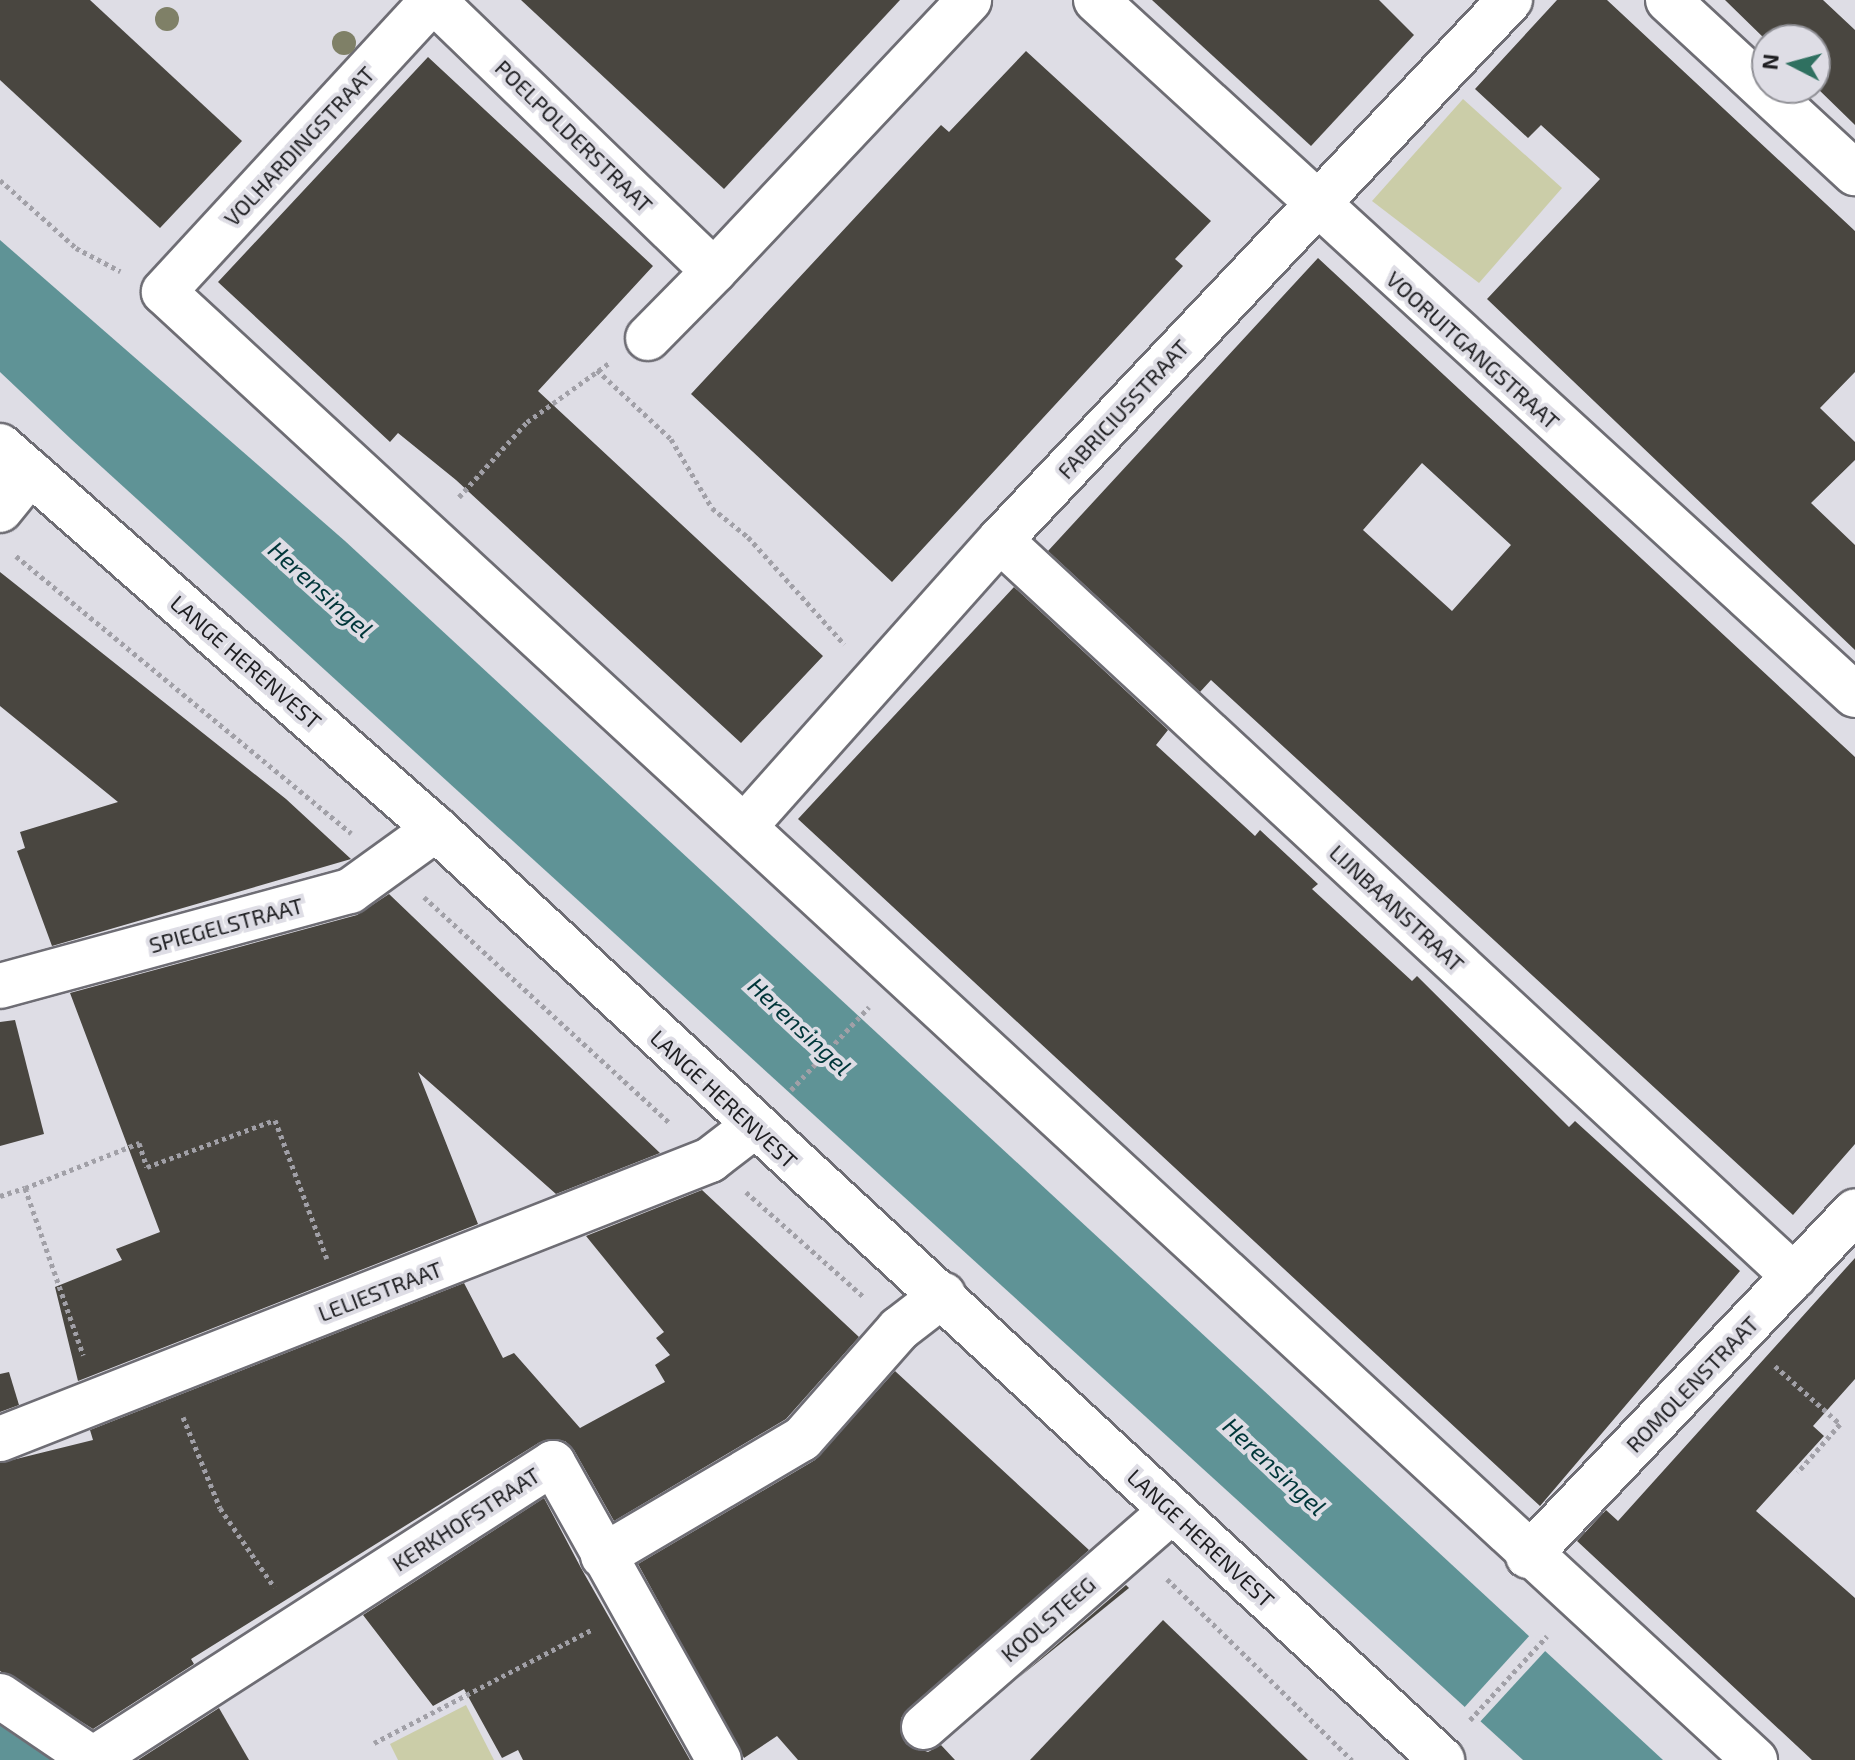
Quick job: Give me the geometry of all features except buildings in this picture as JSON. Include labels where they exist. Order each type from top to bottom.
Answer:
[{"type":"street","name":"POELPOLDERSTRAAT","points":[[433,0],[714,271]]},
{"type":"street","name":"VOLHARDINGSTRAAT","points":[[164,292],[433,0]]},
{"type":"street","points":[[648,338],[969,0]]},
{"type":"street","name":"VOORUITGANGSTRAAT","points":[[1096,0],[1315,207],[1855,695]]},
{"type":"street","name":"FABRICIUSSTRAAT","points":[[745,826],[1000,540],[1510,0]]},
{"type":"street","points":[[1668,0],[1855,173]]},
{"type":"street","points":[[164,292],[745,826],[1528,1556],[1755,1760]]},
{"type":"street","points":[[0,510],[15,460]]},
{"type":"street","name":"LANGE HERENVEST","points":[[15,460],[436,829],[753,1127],[943,1295],[1438,1759]]},
{"type":"street","name":"LIJNBAANSTRAAT","points":[[1000,540],[1794,1276]]},
{"type":"street","name":"SPIEGELSTRAAT","points":[[0,986],[350,891],[436,829]]},
{"type":"street","name":"LELIESTRAAT","points":[[0,1439],[100,1406],[166,1375],[710,1160],[753,1127]]},
{"type":"street","name":"ROMOLENSTRAAT","points":[[1528,1556],[1855,1211]]},
{"type":"street","points":[[603,1556],[802,1439],[899,1329],[943,1295]]},
{"type":"street","name":"KERKHOFSTRAAT","points":[[94,1760],[553,1463],[719,1760]]},
{"type":"street","name":"KOOLSTEEG","points":[[924,1727],[1172,1511]]},
{"type":"street","points":[[0,1696],[94,1760]]},
{"type":"path","points":[[0,180],[76,248],[164,292]]},
{"type":"path","points":[[426,533],[527,422],[597,370],[648,338]]},
{"type":"path","points":[[597,370],[671,439],[712,508],[748,537],[876,678]]},
{"type":"path","points":[[791,1090],[860,1015]]},
{"type":"path","points":[[0,1196],[139,1143],[147,1167],[275,1120],[344,1305]]},
{"type":"path","points":[[25,1188],[100,1406]]},
{"type":"path","points":[[1739,1335],[1840,1424],[1798,1472]]},
{"type":"path","points":[[166,1375],[220,1508],[301,1625]]},
{"type":"path","points":[[374,1743],[633,1608]]},
{"type":"path","points":[[1468,1722],[1544,1639]]},
{"type":"green space","points":[[1463,99],[1562,188],[1479,283],[1372,201]]},
{"type":"green space","points":[[466,1705],[494,1760],[398,1760],[390,1744]]},
{"type":"water","name":"Herensingel","points":[[0,240],[345,541],[1663,1760],[1523,1760],[71,439],[0,372]]},
{"type":"water","points":[[0,1725],[14,1735],[53,1760],[0,1760]]},
{"type":"pier","points":[[1531,1634],[1547,1649],[1478,1724],[1462,1710]]}]
